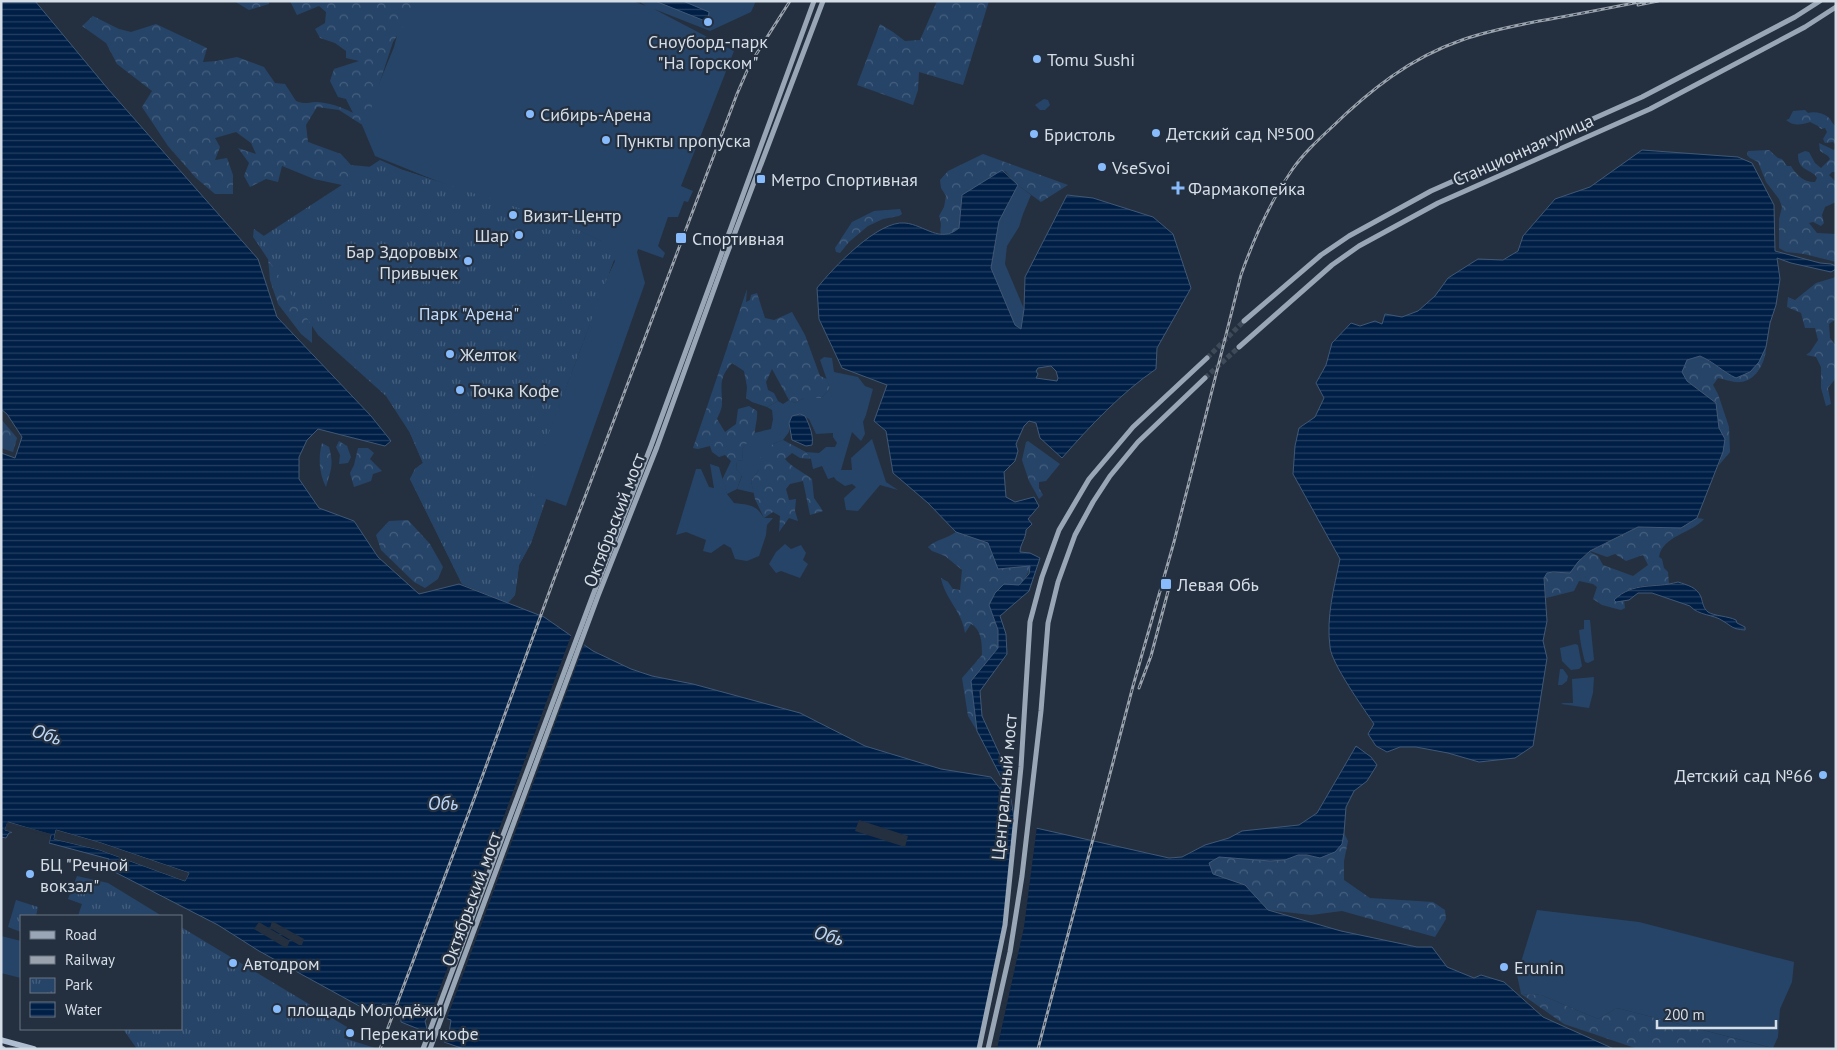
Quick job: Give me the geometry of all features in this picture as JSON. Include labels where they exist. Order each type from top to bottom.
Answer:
[{"type":"highway","points":[[1,1040],[34,1049]]},
{"type":"main road","name":"Октябрьский мост","points":[[430,1049],[814,1]]},
{"type":"main road","name":"Октябрьский мост","points":[[423,1049],[596,596],[657,447],[725,260],[823,1]]},
{"type":"main road","name":"Станционная улица","points":[[1244,322],[1321,255],[1367,226],[1432,190],[1642,96],[1795,17],[1820,1]]},
{"type":"main road","name":"Станционная улица","points":[[1239,347],[1332,265],[1359,246],[1438,203],[1650,109],[1805,27],[1836,7]]},
{"type":"main road","name":"Центральный мост","points":[[979,1049],[1005,920],[1021,767],[1030,622],[1042,577],[1059,530],[1089,479],[1133,427],[1207,358]]},
{"type":"main road","name":"Центральный мост","points":[[988,1049],[1010,952],[1022,876],[1048,623],[1058,582],[1075,535],[1102,488],[1138,442],[1205,378]]},
{"type":"green space","points":[[234,1],[269,1],[269,4],[249,10]]},
{"type":"green space","name":"Парк \"Арена\"","points":[[290,1],[423,1],[414,10],[393,42],[364,126],[339,110],[317,107],[306,125],[308,142],[341,154],[351,165],[403,170],[564,223],[601,241],[615,257],[527,491],[546,499],[531,543],[519,565],[515,595],[508,603],[462,584],[410,479],[415,469],[423,463],[410,433],[430,435],[312,315],[312,343],[301,334],[278,304],[270,280],[268,258],[253,237],[254,229],[264,236],[394,211],[342,185],[314,179],[282,166],[278,182],[266,179],[250,187],[244,176],[249,163],[238,148],[256,154],[251,143],[236,132],[215,138],[220,147],[215,160],[227,158],[233,175],[233,194],[215,194],[196,178],[168,146],[142,107],[152,91],[117,64],[106,43],[82,26],[93,16],[119,29],[131,32],[156,24],[207,48],[203,62],[237,57],[264,67],[275,83],[285,84],[296,101],[330,104],[353,113],[346,99],[338,97],[330,81],[334,69],[359,61],[346,58],[346,51],[335,43],[320,38],[315,29],[325,23],[326,12],[319,6],[297,15]]},
{"type":"green space","points":[[412,1],[633,1],[646,6],[641,3],[642,1],[756,1],[751,12],[710,31],[654,9],[734,51],[681,186],[693,191],[688,202],[684,201],[678,217],[668,217],[658,246],[665,253],[663,258],[638,249],[637,252],[645,283],[566,506],[526,492],[601,291],[615,261],[601,241],[564,223],[519,214],[375,156],[362,125],[394,47],[405,5]]},
{"type":"green space","points":[[937,1],[989,1],[963,85],[919,72],[918,90],[913,105],[857,85],[880,24],[905,41],[920,40]]},
{"type":"green space","points":[[1044,99],[1048,100],[1050,105],[1045,110],[1040,110],[1035,105]]},
{"type":"green space","points":[[1805,110],[1808,113],[1824,114],[1836,126],[1836,146],[1833,142],[1825,143],[1823,139],[1827,132],[1825,128],[1821,129],[1810,122],[1797,124],[1786,120],[1789,119],[1793,111]]},
{"type":"green space","points":[[1819,143],[1834,150],[1836,146],[1836,172],[1832,172],[1829,175],[1836,182],[1836,202],[1825,207],[1822,215],[1824,223],[1821,226],[1813,222],[1809,223],[1817,233],[1836,234],[1836,262],[1804,254],[1786,252],[1779,248],[1779,219],[1782,207],[1779,199],[1766,182],[1758,162],[1747,155],[1748,151],[1769,150],[1782,159],[1787,166],[1791,166],[1801,178],[1815,182],[1817,178],[1815,175],[1803,168],[1799,163],[1798,154],[1805,151],[1809,152],[1815,163],[1821,168],[1830,159],[1820,151]]},
{"type":"green space","points":[[983,154],[1068,185],[1041,202],[1018,185],[1005,171],[962,195],[959,228],[952,234],[941,235],[939,216],[944,207],[946,196],[941,188],[940,180],[948,171]]},
{"type":"green space","name":"Парк \"Арена\"","points":[[380,160],[403,170],[564,223],[601,241],[615,257],[527,491],[546,499],[531,543],[519,565],[515,595],[508,603],[462,584],[410,479],[415,469],[423,463],[410,433],[386,396],[318,335],[256,241]]},
{"type":"green space","points":[[1018,185],[1031,195],[1019,227],[1007,246],[1005,264],[1024,309],[1021,330],[1015,325],[991,268],[999,221]]},
{"type":"green space","points":[[900,209],[902,214],[883,219],[868,226],[849,242],[840,253],[836,252],[835,248],[852,222],[874,211]]},
{"type":"green space","points":[[1836,277],[1836,319],[1829,324],[1830,338],[1836,346],[1836,378],[1828,388],[1831,404],[1826,406],[1821,388],[1821,367],[1816,357],[1806,355],[1818,340],[1815,328],[1805,328],[1801,313],[1787,307],[1788,297],[1795,300],[1816,283]]},
{"type":"green space","points":[[747,289],[746,302],[750,300],[751,295],[757,293],[765,318],[774,320],[792,312],[805,335],[820,376],[827,379],[830,389],[821,398],[804,398],[795,403],[789,400],[772,369],[766,382],[768,390],[774,393],[778,401],[767,407],[746,398],[747,387],[744,371],[732,363],[723,378],[721,387],[722,406],[717,419],[725,432],[736,424],[738,409],[749,406],[757,411],[757,415],[755,442],[747,443],[742,449],[743,460],[737,461],[736,469],[742,475],[737,489],[727,494],[722,480],[731,461],[725,455],[719,457],[712,452],[710,446],[698,449],[693,448]]},
{"type":"green space","points":[[1766,347],[1760,369],[1752,378],[1738,382],[1718,378],[1713,385],[1729,427],[1730,452],[1719,465],[1725,439],[1719,428],[1716,403],[1687,381],[1682,372],[1687,360],[1700,356],[1737,378],[1755,366]]},
{"type":"green space","points":[[824,357],[832,358],[834,372],[858,377],[865,386],[873,389],[863,422],[865,434],[861,441],[852,432],[841,470],[852,470],[851,458],[872,439],[886,482],[898,490],[880,485],[858,511],[846,510],[844,498],[856,487],[852,484],[845,486],[834,477],[828,479],[822,466],[813,469],[811,459],[806,452],[819,453],[826,447],[835,447],[837,443],[833,433],[816,434],[809,419],[800,414],[792,416],[789,423],[789,432],[783,440],[773,444],[751,481],[754,493],[737,489],[742,476],[736,469],[737,461],[743,460],[742,449],[754,433],[771,429],[772,410],[767,407],[778,401],[783,404],[789,400],[795,403],[804,398],[821,398],[830,389],[820,360]]},
{"type":"green space","points":[[1,419],[17,438],[13,452],[1,448]]},
{"type":"green space","points":[[783,440],[806,452],[811,459],[800,458],[792,453],[785,459],[812,479],[814,498],[823,511],[810,515],[803,481],[790,484],[786,489],[789,500],[796,499],[795,511],[798,521],[789,518],[779,532],[780,516],[773,512],[764,518],[755,499],[751,481],[759,470],[757,461],[773,444]]},
{"type":"green space","points":[[339,441],[347,446],[351,457],[348,463],[339,464],[340,455],[336,447]]},
{"type":"green space","points":[[1028,441],[1060,464],[1046,481],[1039,482],[1039,488],[1043,495],[1039,499],[1029,481],[1022,460],[1026,442]]},
{"type":"green space","points":[[322,443],[329,447],[332,463],[326,487],[320,465]]},
{"type":"green space","points":[[358,448],[368,448],[374,453],[370,459],[382,471],[373,474],[371,481],[354,487],[350,473]]},
{"type":"green space","points":[[710,464],[719,467],[727,494],[734,503],[752,506],[764,518],[773,518],[767,525],[766,535],[759,556],[747,561],[735,559],[731,548],[724,544],[711,553],[703,551],[706,540],[686,532],[676,535],[696,469],[701,469],[709,487],[714,488]]},
{"type":"green space","points":[[1697,518],[1704,519],[1699,524],[1671,539],[1661,550],[1659,557],[1662,559],[1664,568],[1668,572],[1669,584],[1632,588],[1626,591],[1616,602],[1624,600],[1625,608],[1621,610],[1602,605],[1593,599],[1597,587],[1593,584],[1579,581],[1574,591],[1546,598],[1544,578],[1547,573],[1570,573],[1578,562],[1590,552],[1598,556],[1603,565],[1633,576],[1648,565],[1643,555],[1626,561],[1615,554],[1607,557],[1590,551],[1638,527],[1681,528]]},
{"type":"green space","points":[[408,520],[430,544],[443,567],[438,579],[425,588],[414,582],[381,550],[376,535],[389,521]]},
{"type":"green space","points":[[956,532],[988,543],[1030,565],[1025,579],[1020,584],[989,605],[998,630],[998,648],[971,681],[977,731],[968,716],[962,678],[982,655],[981,638],[975,627],[971,624],[965,633],[961,618],[946,592],[941,578],[948,582],[953,589],[960,590],[962,570],[945,556],[932,551],[928,547]]},
{"type":"green space","points":[[785,544],[791,549],[801,545],[806,553],[803,560],[808,564],[800,578],[781,571],[776,573],[769,564],[776,552]]},
{"type":"green space","points":[[1584,620],[1590,620],[1594,660],[1588,663],[1585,662],[1579,630],[1584,629]]},
{"type":"green space","points":[[1578,645],[1582,666],[1579,669],[1571,670],[1562,661],[1560,648]]},
{"type":"green space","points":[[1560,669],[1563,669],[1568,676],[1567,681],[1562,685],[1558,685]]},
{"type":"green space","points":[[1594,677],[1593,693],[1589,708],[1561,704],[1573,703],[1572,679]]},
{"type":"green space","points":[[1344,833],[1348,841],[1344,861],[1344,880],[1370,898],[1433,902],[1445,910],[1446,919],[1435,937],[1342,911],[1311,915],[1268,910],[1245,885],[1213,874],[1209,863],[1219,857],[1270,861],[1285,860],[1298,855],[1320,858],[1342,844]]},
{"type":"green space","points":[[77,876],[108,883],[160,915],[78,915],[82,904],[68,899]]},
{"type":"green space","points":[[16,900],[38,907],[36,915],[20,915],[20,932],[8,927]]},
{"type":"green space","points":[[1537,910],[1639,922],[1794,962],[1792,982],[1780,1009],[1778,1037],[1773,1048],[1617,1008],[1598,1019],[1541,995],[1521,994],[1517,975]]},
{"type":"green space","points":[[182,928],[347,1027],[344,1038],[378,1049],[137,1049],[124,1030],[182,1030]]},
{"type":"green space","points":[[1,936],[20,941],[20,978],[1,973]]},
{"type":"green space","points":[[1521,994],[1541,995],[1598,1019],[1617,1008],[1776,1049],[1638,1049],[1564,1024]]},
{"type":"water","name":"Обь","points":[[1,1],[35,1],[108,89],[258,259],[277,317],[371,416],[391,441],[385,446],[318,429],[307,440],[299,457],[299,479],[319,508],[354,521],[378,557],[419,594],[459,584],[544,617],[593,651],[631,669],[800,713],[865,746],[941,769],[991,777],[1001,790],[1001,777],[977,731],[971,681],[998,648],[998,630],[989,605],[995,593],[1004,584],[1019,585],[1029,574],[1030,566],[998,569],[988,543],[956,532],[928,503],[893,473],[886,431],[874,421],[887,385],[842,368],[819,319],[817,288],[857,247],[882,229],[894,224],[905,223],[939,234],[945,234],[959,228],[962,195],[1002,170],[1018,185],[999,221],[991,268],[1015,325],[1021,329],[1025,277],[1067,195],[1093,198],[1153,217],[1173,234],[1191,288],[1157,348],[1156,369],[1106,411],[1062,458],[1040,438],[1036,423],[1029,421],[1024,426],[1016,444],[1018,451],[1015,461],[1004,472],[1006,497],[1015,502],[1034,497],[1039,506],[1028,519],[1032,524],[1026,530],[1020,552],[1030,553],[1040,558],[1029,591],[1000,616],[1006,634],[1007,654],[980,691],[982,716],[1011,779],[1010,794],[1014,817],[1036,828],[1169,858],[1182,857],[1205,845],[1229,838],[1242,831],[1299,825],[1317,813],[1356,746],[1371,757],[1377,765],[1367,781],[1354,791],[1346,807],[1342,844],[1335,852],[1320,858],[1298,855],[1285,860],[1270,861],[1219,857],[1209,863],[1213,874],[1245,885],[1268,910],[1341,931],[1417,947],[1432,947],[1447,967],[1474,978],[1481,975],[1504,982],[1543,1017],[1614,1049],[464,1049],[444,1042],[449,1033],[451,1020],[430,1013],[425,1021],[426,1037],[421,1030],[401,1022],[401,1009],[383,1004],[372,1013],[259,951],[218,925],[107,868],[109,859],[49,843],[51,835],[8,822],[5,830],[13,832],[9,833],[6,838],[1,837],[1,453],[15,458],[22,437],[7,414],[1,409]],"holes":[[[1051,366],[1056,371],[1057,381],[1036,378],[1038,368]],[[56,830],[101,843],[189,873],[185,881],[100,850],[54,839]]]},
{"type":"water","points":[[655,1],[683,1],[709,12],[708,20],[705,21]]},
{"type":"water","points":[[1642,150],[1738,157],[1752,163],[1774,205],[1775,251],[1820,263],[1831,264],[1836,266],[1836,269],[1831,272],[1777,258],[1780,279],[1776,305],[1770,323],[1766,347],[1759,362],[1750,372],[1736,378],[1700,356],[1687,360],[1682,372],[1687,381],[1716,403],[1719,428],[1725,439],[1723,452],[1697,518],[1681,528],[1638,527],[1590,551],[1570,573],[1547,573],[1544,578],[1547,621],[1543,641],[1547,658],[1533,746],[1515,758],[1479,762],[1448,753],[1416,747],[1400,747],[1387,752],[1376,746],[1368,734],[1374,724],[1349,686],[1332,654],[1329,625],[1340,559],[1293,474],[1295,446],[1299,428],[1315,417],[1324,398],[1316,383],[1326,365],[1332,343],[1351,323],[1360,326],[1375,321],[1382,324],[1385,314],[1402,317],[1418,311],[1435,296],[1448,278],[1478,259],[1503,260],[1518,251],[1523,236],[1555,199],[1590,187]]},
{"type":"water","points":[[800,414],[805,416],[810,426],[812,445],[806,446],[792,440],[789,423],[792,416]]},
{"type":"water","points":[[1678,582],[1697,591],[1708,612],[1736,620],[1737,623],[1745,627],[1745,630],[1735,628],[1719,619],[1698,612],[1690,606],[1652,593],[1638,593],[1629,600],[1616,602],[1614,600],[1621,594],[1636,588]]},
{"type":"pier","points":[[572,633],[585,642],[446,1021],[431,1016],[428,1020]]},
{"type":"pier","points":[[1017,816],[1037,826],[1024,927],[997,1049],[979,1049],[1005,925]]},
{"type":"pier","points":[[859,820],[908,836],[905,847],[855,831]]},
{"type":"pier","points":[[7,822],[51,834],[49,843],[47,842],[48,836],[9,825],[8,828],[15,831],[12,835],[12,832],[5,830]]},
{"type":"pier","points":[[56,830],[189,873],[185,881],[100,850],[54,839]],"holes":[[[58,833],[100,845],[186,875],[184,878],[101,848],[57,837]]]},
{"type":"pier","points":[[272,921],[304,939],[302,945],[270,928]]},
{"type":"pier","points":[[259,922],[290,941],[287,947],[254,929]]},
{"type":"tunnel","points":[[1207,358],[1244,321]]},
{"type":"tunnel","points":[[1205,378],[1239,347]]},
{"type":"railway","points":[[380,1049],[554,579],[737,94],[750,64],[790,1]]},
{"type":"railway","points":[[1038,1049],[1133,686],[1174,542],[1241,275],[1257,234],[1277,195],[1292,170],[1315,143],[1376,88],[1425,56],[1443,47],[1491,31],[1644,1]]},
{"type":"railway","points":[[1638,5],[1658,1]]},
{"type":"railway","points":[[1139,688],[1151,656],[1171,580]]},
{"type":"place","name":"Сноуборд-парк \"На Горском\"","points":[[708,22]]},
{"type":"place","name":"Tomu Sushi","points":[[1037,59]]},
{"type":"place","name":"Сибирь-Арена","points":[[530,114]]},
{"type":"place","name":"Детский сад №500","points":[[1156,133]]},
{"type":"place","name":"Бристоль","points":[[1034,134]]},
{"type":"place","name":"Пункты пропуска","points":[[606,140]]},
{"type":"place","name":"VseSvoi","points":[[1102,167]]},
{"type":"place","name":"Метро Спортивная","points":[[761,179]]},
{"type":"place","name":"Фармакопейка","points":[[1178,188]]},
{"type":"place","name":"Визит-Центр","points":[[513,215]]},
{"type":"place","name":"Шар","points":[[519,235]]},
{"type":"place","name":"Спортивная","points":[[681,238]]},
{"type":"place","name":"Бар Здоровых Привычек","points":[[468,261]]},
{"type":"place","name":"Желток","points":[[450,354]]},
{"type":"place","name":"Точка Кофе","points":[[460,390]]},
{"type":"place","name":"Левая Обь","points":[[1166,584]]},
{"type":"place","name":"Детский сад №66","points":[[1823,775]]},
{"type":"place","name":"БЦ \"Речной вокзал\"","points":[[30,874]]},
{"type":"place","name":"Автодром","points":[[233,963]]},
{"type":"place","name":"Erunin","points":[[1504,967]]},
{"type":"place","name":"площадь Молодёжи","points":[[277,1009]]},
{"type":"place","name":"Перекати кофе","points":[[350,1033]]}]
